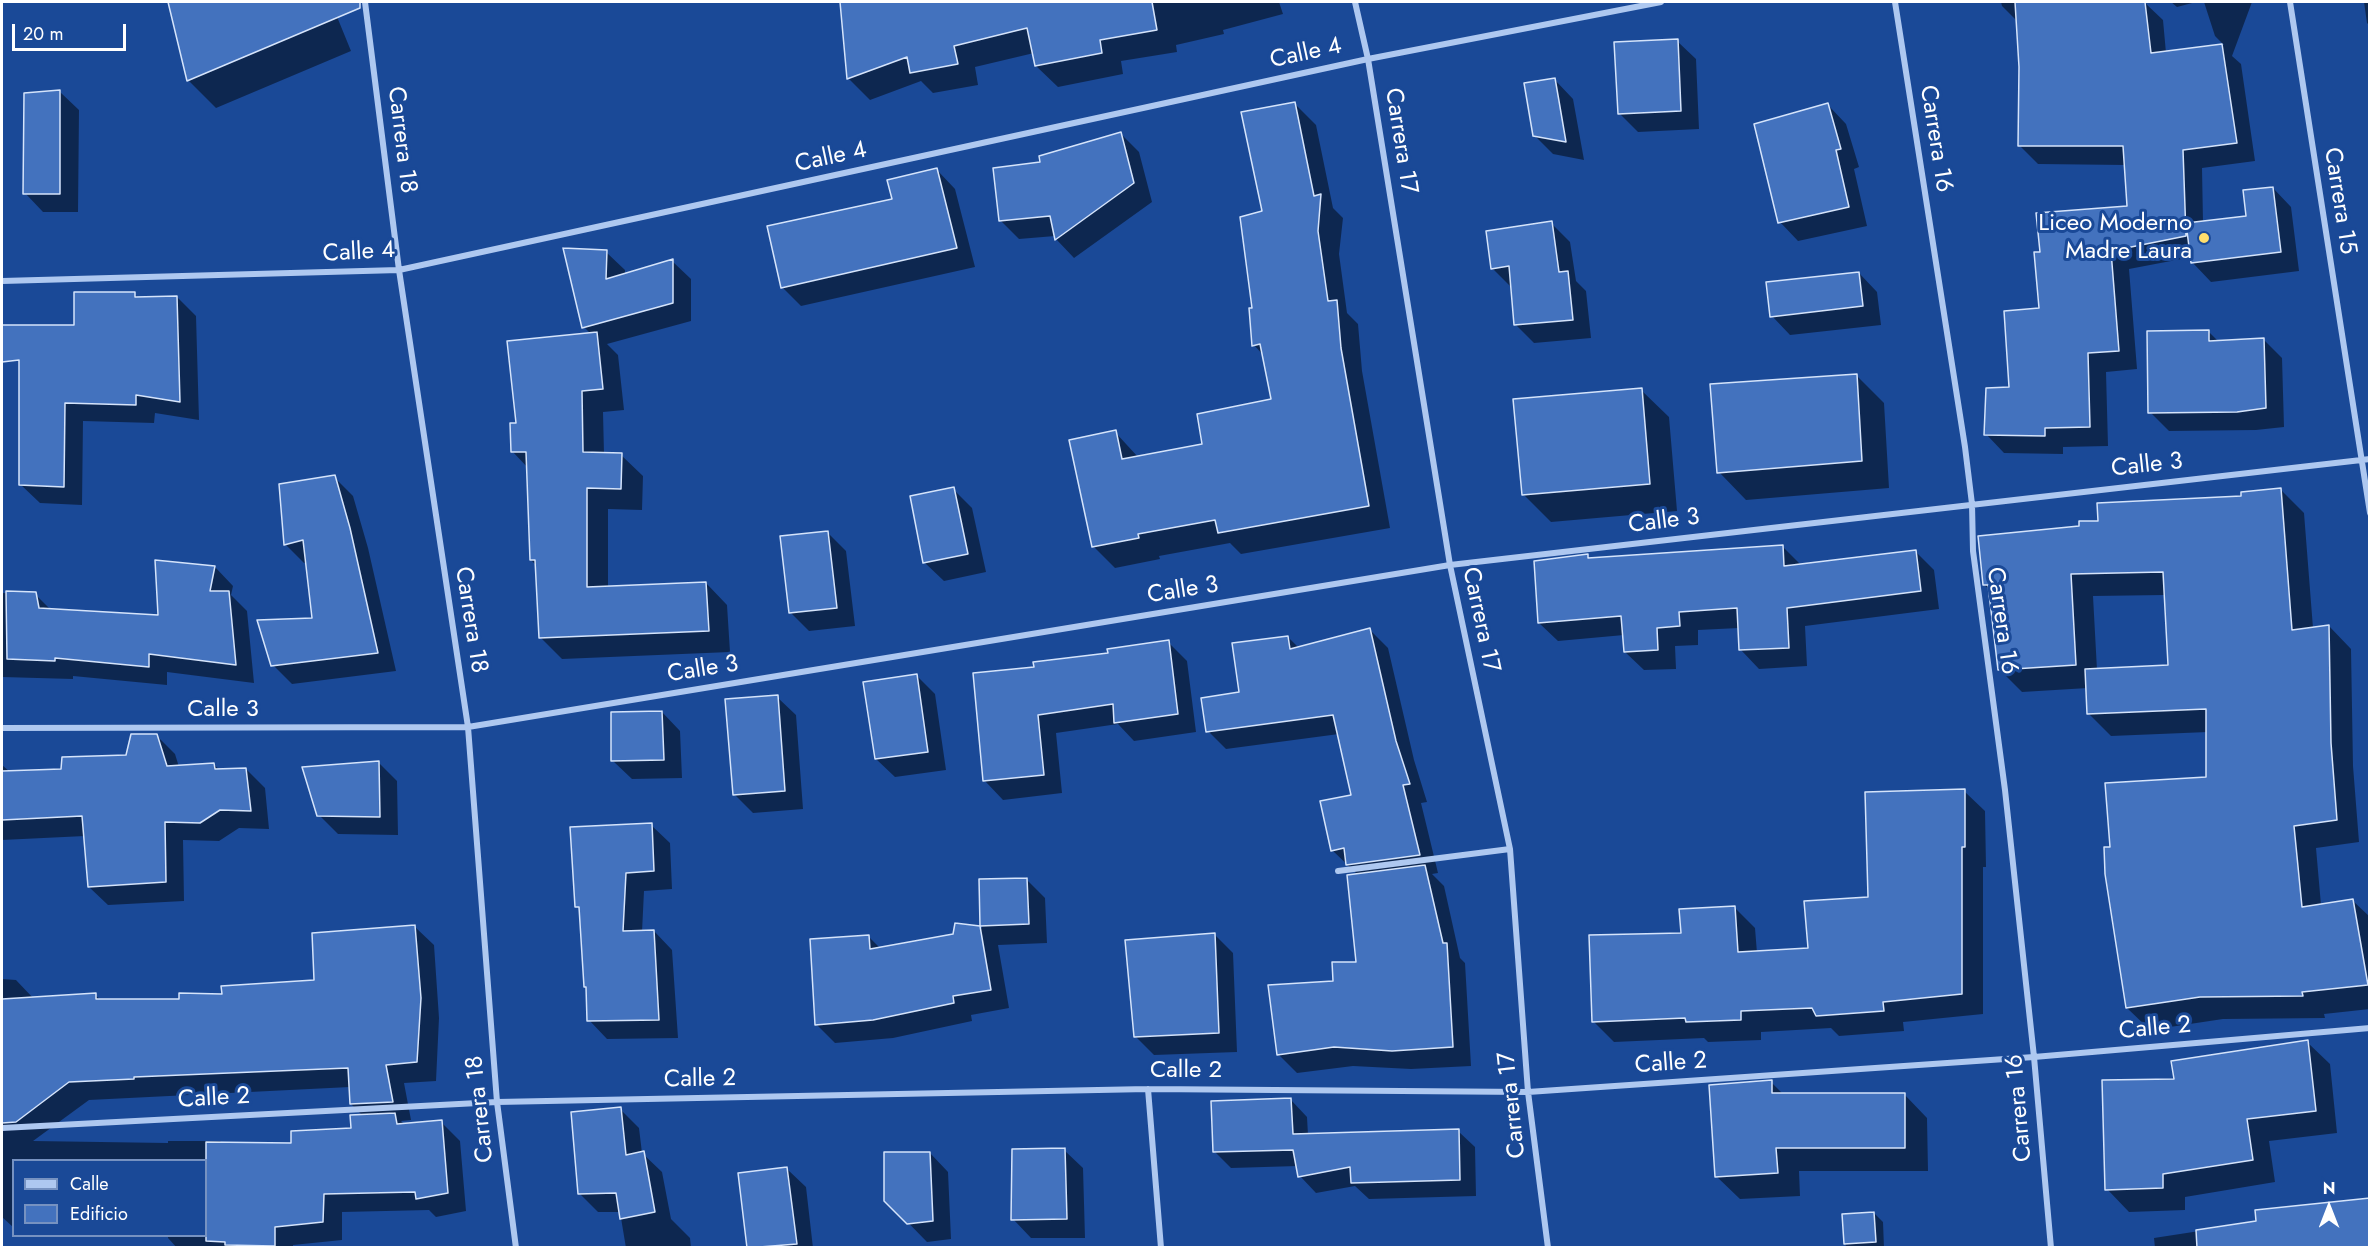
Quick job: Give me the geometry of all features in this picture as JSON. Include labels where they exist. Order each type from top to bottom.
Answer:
[{"type":"street","name":"Carrera 18","points":[[365,2],[399,270],[468,727],[497,1102],[516,1248]]},
{"type":"street","name":"Carrera 17","points":[[1355,2],[1368,59],[1450,565],[1510,849],[1528,1092],[1548,1248]]},
{"type":"street","name":"Calle 4","points":[[2,281],[399,270],[1368,59],[1661,2]]},
{"type":"street","name":"Carrera 16","points":[[1895,2],[1972,504],[1973,551],[2003,778],[2034,1057],[2051,1248]]},
{"type":"street","name":"Carrera 15","points":[[2290,2],[2370,513]]},
{"type":"street","name":"Calle 3","points":[[2,728],[468,727],[1450,565],[2370,459]]},
{"type":"street","points":[[1338,871],[1510,849]]},
{"type":"street","name":"Calle 2","points":[[2,1128],[497,1102],[1148,1089],[1528,1092],[2034,1057],[2370,1028]]},
{"type":"street","points":[[1148,1089],[1161,1248]]},
{"type":"building","points":[[168,2],[360,2],[360,8],[187,81]]},
{"type":"building","points":[[840,2],[1152,2],[1157,30],[1100,40],[1102,53],[1035,66],[1027,28],[954,46],[958,64],[910,73],[907,57],[847,79]]},
{"type":"building","points":[[2015,2],[2145,2],[2151,53],[2222,44],[2237,143],[2183,150],[2186,236],[2111,251],[2119,351],[2088,353],[2090,427],[2045,428],[2045,436],[1984,435],[1986,388],[2009,387],[2004,311],[2039,308],[2034,252],[2040,252],[2036,213],[2127,206],[2123,146],[2018,146],[2019,67]]},
{"type":"building","points":[[1678,39],[1681,111],[1618,114],[1614,42]]},
{"type":"building","points":[[1555,78],[1566,142],[1533,136],[1524,83]]},
{"type":"building","points":[[60,90],[60,194],[23,194],[24,93]]},
{"type":"building","points":[[1295,102],[1314,196],[1321,194],[1318,231],[1328,301],[1337,300],[1341,348],[1369,506],[1218,533],[1215,520],[1138,534],[1139,538],[1092,547],[1069,440],[1116,430],[1122,459],[1202,444],[1197,414],[1271,399],[1260,344],[1252,346],[1249,308],[1252,308],[1240,217],[1262,211],[1241,112]]},
{"type":"building","points":[[1828,103],[1841,149],[1836,150],[1849,207],[1778,223],[1754,124]]},
{"type":"building","points":[[1121,132],[1134,183],[1055,240],[1050,216],[999,221],[993,168],[1040,162],[1039,156]]},
{"type":"building","points":[[937,168],[957,248],[781,288],[767,226],[892,199],[887,180]]},
{"type":"building","points":[[2273,187],[2281,252],[2191,263],[2186,223],[2246,216],[2243,190]]},
{"type":"building","points":[[1552,221],[1559,272],[1568,271],[1573,320],[1514,325],[1509,266],[1491,269],[1486,231]]},
{"type":"building","points":[[563,248],[607,250],[606,279],[673,259],[673,303],[582,328]]},
{"type":"building","points":[[1859,272],[1863,306],[1770,317],[1766,282]]},
{"type":"building","points":[[74,292],[135,292],[135,297],[177,296],[180,402],[136,395],[136,405],[65,403],[64,487],[19,485],[19,360],[2,362],[2,325],[74,325]]},
{"type":"building","points":[[2209,330],[2209,341],[2264,338],[2266,408],[2237,412],[2148,413],[2147,331]]},
{"type":"building","points":[[597,332],[603,389],[582,391],[583,452],[622,453],[621,489],[587,488],[587,587],[706,582],[709,631],[539,638],[535,560],[530,560],[526,452],[511,452],[510,423],[516,423],[507,341]]},
{"type":"building","points":[[1857,374],[1862,461],[1717,473],[1710,384]]},
{"type":"building","points":[[1642,388],[1650,484],[1522,495],[1513,399]]},
{"type":"building","points":[[335,475],[350,528],[378,653],[271,666],[257,620],[312,618],[303,540],[284,545],[279,484]]},
{"type":"building","points":[[954,487],[968,554],[923,563],[910,496]]},
{"type":"building","points":[[2281,488],[2292,630],[2329,625],[2331,743],[2337,820],[2294,826],[2302,907],[2353,899],[2368,985],[2302,992],[2303,996],[2200,997],[2126,1008],[2105,874],[2104,847],[2110,847],[2105,783],[2206,777],[2206,709],[2087,714],[2085,669],[2168,665],[2163,572],[2071,574],[2076,665],[1998,670],[1988,585],[1983,585],[1978,536],[2079,526],[2079,521],[2098,521],[2097,503],[2241,496],[2241,492]]},
{"type":"building","points":[[828,531],[837,608],[789,613],[780,536]]},
{"type":"building","points":[[1783,545],[1784,566],[1916,550],[1921,591],[1787,608],[1789,648],[1739,650],[1737,608],[1679,612],[1680,626],[1657,628],[1658,650],[1624,652],[1621,616],[1538,623],[1534,561],[1588,554],[1588,558]]},
{"type":"building","points":[[155,560],[215,566],[210,591],[229,591],[236,665],[149,654],[149,667],[55,658],[55,661],[7,659],[6,591],[36,592],[39,608],[158,615]]},
{"type":"building","points":[[1370,628],[1396,741],[1410,784],[1403,785],[1420,855],[1346,865],[1344,848],[1331,851],[1320,801],[1351,795],[1333,715],[1206,732],[1201,698],[1239,692],[1232,643],[1288,636],[1290,649]]},
{"type":"building","points":[[1169,640],[1178,714],[1114,723],[1113,704],[1038,715],[1044,775],[983,781],[973,673],[1034,667],[1033,662],[1108,653],[1107,649]]},
{"type":"building","points":[[917,674],[928,752],[875,759],[863,682]]},
{"type":"building","points":[[778,695],[785,791],[733,795],[725,699]]},
{"type":"building","points":[[662,711],[664,760],[611,761],[611,712]]},
{"type":"building","points":[[131,734],[157,734],[167,766],[214,763],[215,769],[246,768],[251,811],[220,810],[200,823],[165,822],[166,882],[88,887],[82,816],[2,820],[2,771],[61,769],[62,757],[126,755]]},
{"type":"building","points":[[379,761],[380,817],[317,816],[302,767]]},
{"type":"building","points":[[1965,789],[1965,847],[1962,847],[1962,994],[1883,1002],[1884,1011],[1816,1016],[1812,1008],[1741,1011],[1741,1020],[1686,1022],[1685,1018],[1592,1022],[1589,935],[1681,933],[1679,909],[1735,906],[1738,952],[1808,948],[1804,901],[1868,897],[1865,792]]},
{"type":"building","points":[[652,823],[654,871],[626,873],[623,931],[654,930],[659,1020],[587,1021],[579,907],[575,907],[570,827]]},
{"type":"building","points":[[1425,865],[1443,943],[1447,943],[1453,1047],[1392,1051],[1334,1047],[1277,1055],[1268,985],[1333,981],[1332,962],[1356,962],[1347,875]]},
{"type":"building","points":[[1027,878],[1029,924],[980,926],[979,879]]},
{"type":"building","points":[[955,923],[980,926],[991,990],[953,996],[954,1003],[873,1020],[815,1025],[810,939],[869,935],[870,949],[953,934]]},
{"type":"building","points":[[415,925],[421,998],[417,1062],[386,1065],[393,1102],[350,1104],[348,1068],[134,1077],[134,1079],[69,1082],[16,1122],[2,1123],[2,999],[96,993],[96,999],[179,999],[179,993],[222,994],[221,986],[314,980],[312,933]]},
{"type":"building","points":[[1215,933],[1219,1033],[1134,1037],[1125,940]]},
{"type":"building","points":[[2308,1040],[2316,1111],[2247,1119],[2253,1160],[2163,1174],[2163,1188],[2105,1190],[2102,1080],[2174,1079],[2171,1061]]},
{"type":"building","points":[[1772,1080],[1772,1093],[1905,1093],[1905,1148],[1776,1148],[1778,1173],[1715,1177],[1709,1085]]},
{"type":"building","points":[[1291,1098],[1293,1134],[1459,1129],[1460,1180],[1351,1183],[1350,1167],[1298,1177],[1293,1150],[1213,1152],[1211,1101]]},
{"type":"building","points":[[621,1107],[626,1155],[644,1151],[655,1212],[620,1219],[616,1193],[578,1194],[571,1112]]},
{"type":"building","points":[[395,1113],[397,1124],[442,1120],[448,1193],[416,1199],[415,1192],[324,1194],[323,1222],[275,1227],[275,1246],[225,1245],[225,1242],[206,1241],[206,1142],[291,1143],[291,1131],[351,1128],[350,1115]]},
{"type":"building","points":[[1065,1148],[1067,1219],[1011,1220],[1012,1149]]},
{"type":"building","points":[[884,1152],[930,1152],[933,1221],[907,1224],[884,1201]]},
{"type":"building","points":[[787,1167],[797,1244],[747,1248],[738,1173]]},
{"type":"building","points":[[2370,1198],[2370,1248],[2197,1248],[2196,1230],[2256,1221],[2255,1210]]},
{"type":"building","points":[[1874,1212],[1876,1242],[1844,1244],[1842,1214]]},
{"type":"place","name":"Liceo Moderno Madre Laura","points":[[2204,238]]}]
